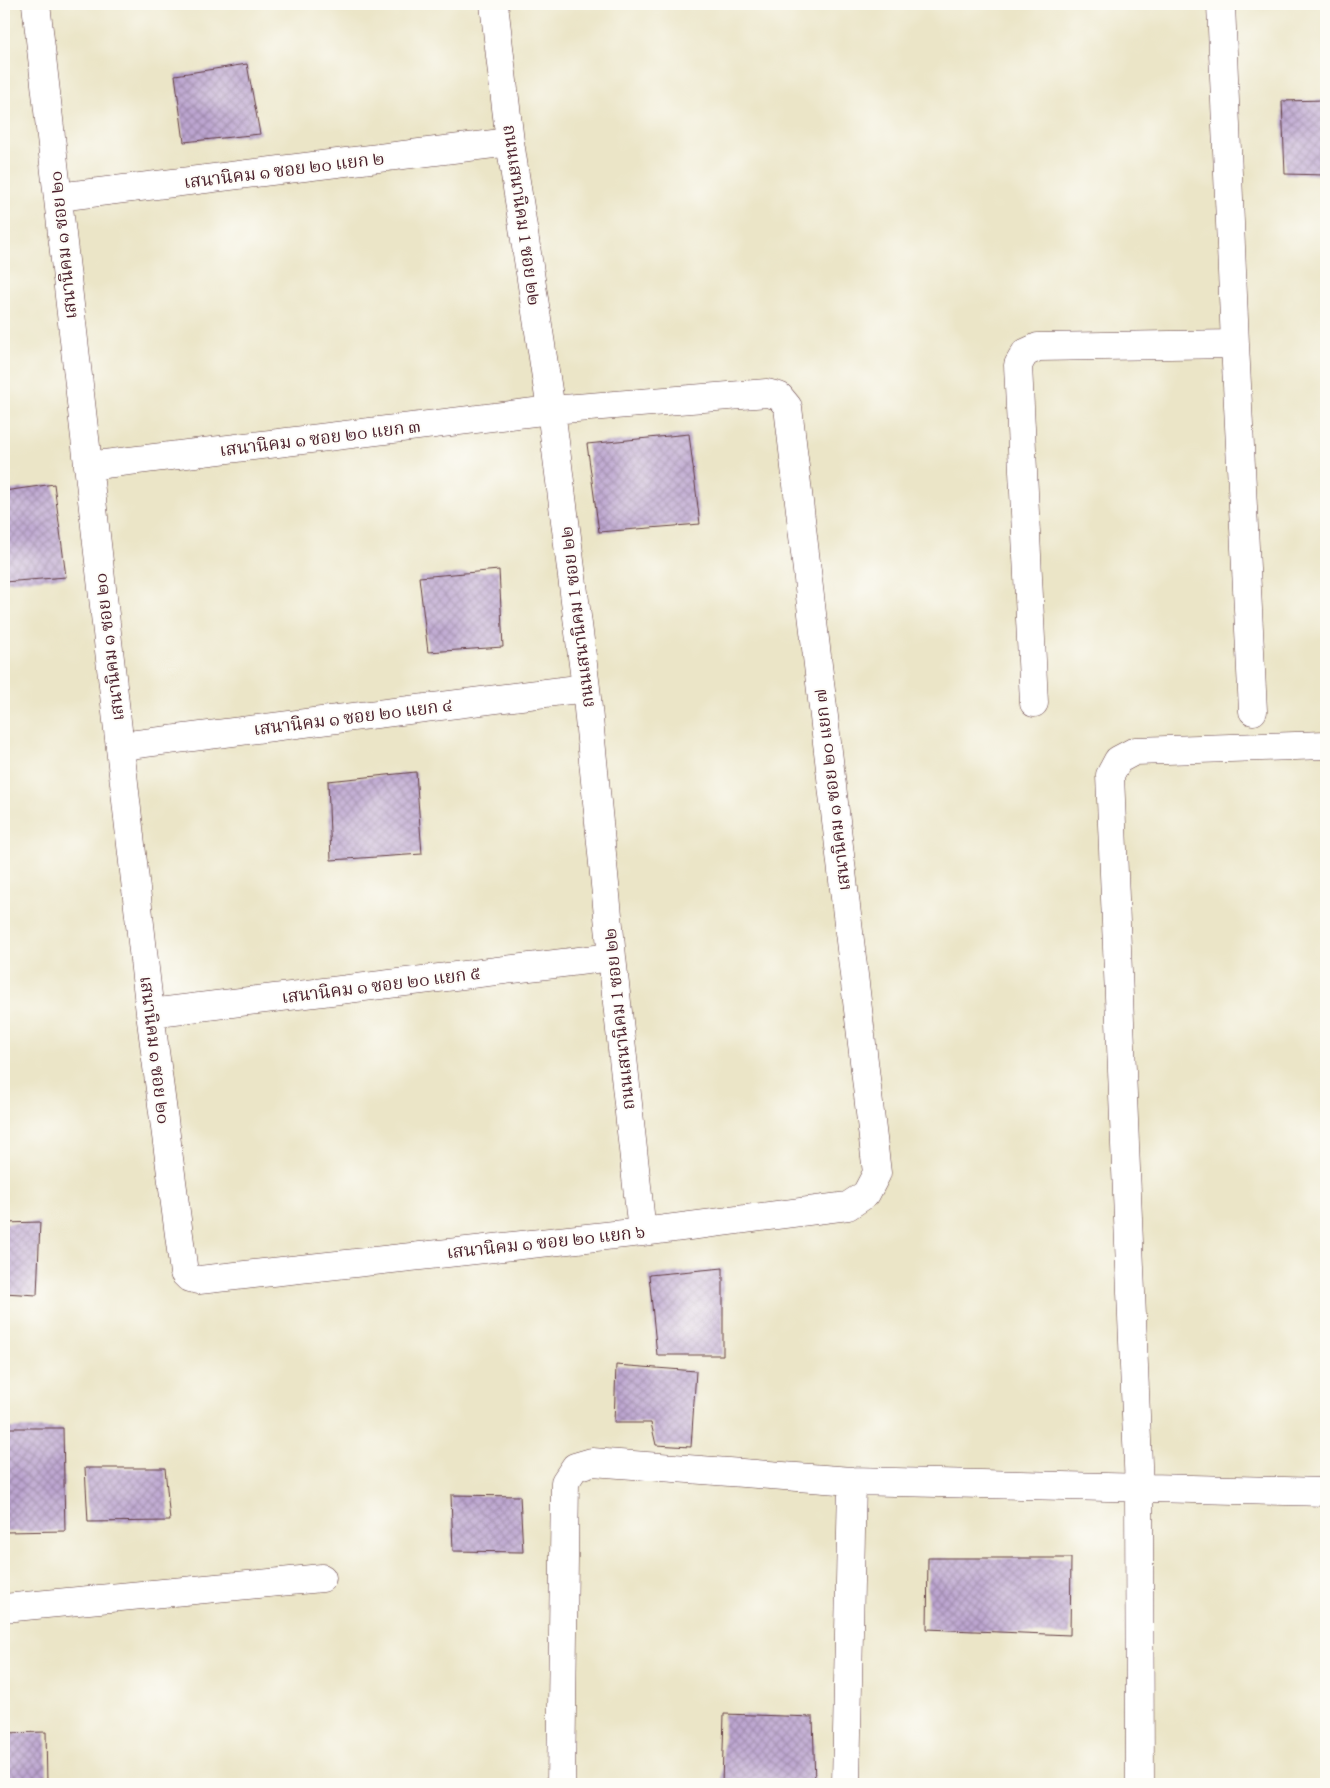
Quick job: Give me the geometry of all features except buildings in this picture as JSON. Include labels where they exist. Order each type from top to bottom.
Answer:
[{"type":"street","name":"เสนานิคม ๑ ซอย ๒๐","points":[[36,4],[150,1012],[184,1273],[189,1278],[199,1280]]},
{"type":"street","name":"ถนนเสนานิคม 1 ซอย ๒๒","points":[[494,4],[510,142],[551,410],[586,688],[612,957],[642,1232]]},
{"type":"street","points":[[1221,4],[1253,711]]},
{"type":"street","name":"เสนานิคม ๑ ซอย ๒๐ แยก ๒","points":[[58,197],[510,142]]},
{"type":"street","points":[[1034,703],[1018,365],[1025,353],[1038,347],[1235,344]]},
{"type":"street","name":"เสนานิคม ๑ ซอย ๒๐ แยก ๓","points":[[88,466],[551,410],[767,394],[779,396],[788,407]]},
{"type":"street","name":"เสนานิคม ๑ ซอย ๒๐ แยก ๗","points":[[788,407],[876,1173]]},
{"type":"street","name":"เสนานิคม ๑ ซอย ๒๐ แยก ๔","points":[[121,746],[586,688]]},
{"type":"street","points":[[1140,1784],[1138,1489],[1110,775],[1118,760],[1135,751],[1326,745]]},
{"type":"street","name":"เสนานิคม ๑ ซอย ๒๐ แยก ๕","points":[[150,1012],[612,957]]},
{"type":"street","name":"เสนานิคม ๑ ซอย ๒๐ แยก ๖","points":[[199,1280],[642,1232],[848,1206],[866,1194],[876,1173]]},
{"type":"street","points":[[561,1784],[565,1482],[575,1468],[592,1462],[852,1481],[1326,1492]]},
{"type":"street","points":[[846,1784],[852,1481]]},
{"type":"street","points":[[4,1608],[322,1578]]}]
